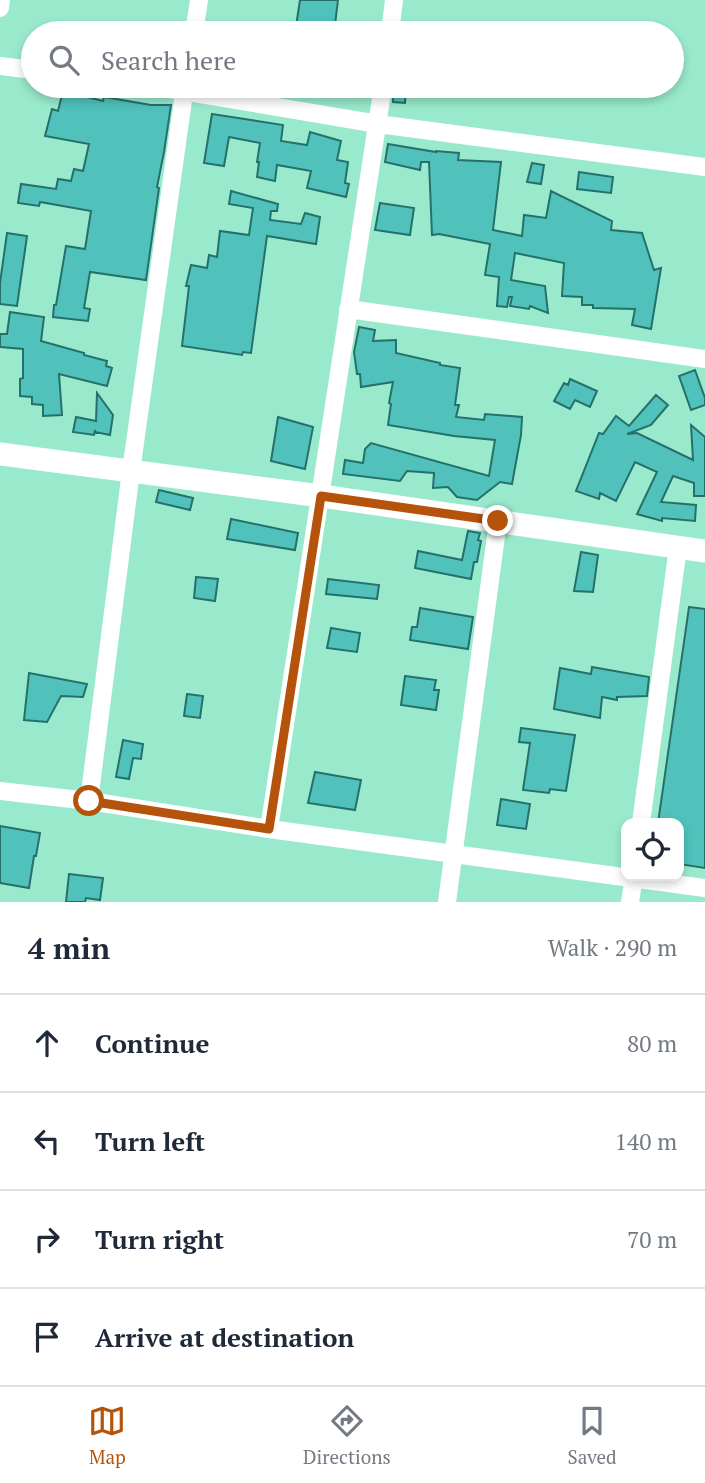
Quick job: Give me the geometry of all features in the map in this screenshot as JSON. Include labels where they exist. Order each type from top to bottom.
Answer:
[{"type":"street","points":[[0,8],[1,0]]},
{"type":"street","points":[[196,21],[199,0]]},
{"type":"street","points":[[391,21],[394,0]]},
{"type":"street","points":[[0,66],[21,69]]},
{"type":"street","points":[[89,801],[131,471],[184,98]]},
{"type":"street","points":[[239,98],[378,124],[705,167]]},
{"type":"street","points":[[269,829],[381,98]]},
{"type":"street","points":[[348,309],[705,359]]},
{"type":"street","points":[[0,454],[321,496],[705,551]]},
{"type":"street","points":[[447,902],[498,521]]},
{"type":"street","points":[[642,818],[678,547]]},
{"type":"street","points":[[0,791],[621,875]]},
{"type":"street","points":[[630,902],[633,881]]},
{"type":"street","points":[[660,881],[705,888]]},
{"type":"building","points":[[300,0],[338,0],[335,21],[297,21]]},
{"type":"building","points":[[61,98],[91,98],[103,101],[104,98],[110,98],[151,105],[171,105],[157,187],[159,188],[146,280],[90,272],[84,308],[90,309],[88,321],[53,317],[66,246],[85,249],[91,211],[40,202],[39,206],[18,203],[21,184],[56,189],[58,179],[71,181],[74,169],[83,171],[89,144],[45,136],[52,109],[58,111]]},
{"type":"building","points":[[393,98],[405,98],[405,103],[393,102]]},
{"type":"building","points":[[212,114],[283,125],[281,141],[307,145],[310,132],[341,141],[337,160],[348,162],[345,183],[349,184],[346,197],[307,188],[311,171],[277,165],[275,181],[257,177],[260,143],[229,137],[224,166],[204,163]]},
{"type":"building","points":[[388,144],[459,153],[458,160],[501,162],[493,230],[522,236],[524,215],[546,218],[551,191],[612,221],[611,230],[642,233],[654,270],[661,268],[651,329],[632,325],[635,309],[593,308],[593,305],[582,305],[582,297],[562,296],[564,263],[515,253],[511,280],[545,286],[548,313],[530,306],[529,309],[510,306],[512,297],[509,297],[507,307],[497,306],[499,277],[485,275],[490,244],[432,235],[429,162],[421,162],[420,170],[385,162]]},
{"type":"building","points":[[532,163],[544,165],[541,184],[527,182]]},
{"type":"building","points":[[579,172],[613,177],[611,193],[577,189]]},
{"type":"building","points":[[231,191],[278,204],[277,211],[271,211],[270,220],[301,224],[305,213],[320,217],[316,244],[267,236],[251,353],[243,352],[242,355],[182,346],[189,286],[186,286],[191,265],[207,268],[209,255],[217,257],[220,231],[249,235],[253,208],[229,204]]},
{"type":"building","points":[[380,203],[414,208],[410,235],[375,230]]},
{"type":"building","points":[[7,233],[27,236],[17,306],[0,304]]},
{"type":"building","points":[[10,312],[44,317],[41,341],[107,361],[106,366],[112,368],[107,386],[59,374],[62,415],[43,416],[43,405],[32,404],[32,397],[20,396],[23,349],[0,347],[0,334],[7,334]]},
{"type":"building","points":[[359,327],[375,330],[373,341],[396,340],[396,353],[460,368],[456,417],[484,420],[485,414],[522,417],[512,484],[500,482],[477,500],[457,497],[448,487],[433,488],[434,473],[407,471],[400,481],[343,474],[345,460],[363,463],[365,449],[371,443],[489,476],[495,440],[388,425],[393,382],[361,387],[354,352]]},
{"type":"building","points":[[695,370],[705,405],[691,410],[679,376]]},
{"type":"building","points":[[570,379],[597,391],[590,407],[575,400],[570,409],[554,401],[564,383],[568,385]]},
{"type":"building","points":[[97,393],[113,415],[110,435],[95,430],[94,435],[73,432],[76,417],[96,421]]},
{"type":"building","points":[[656,395],[668,405],[651,425],[627,434],[637,433],[693,460],[691,425],[705,437],[705,496],[694,496],[694,483],[673,476],[661,502],[696,505],[695,521],[662,518],[662,521],[637,514],[657,472],[635,462],[616,501],[600,493],[599,499],[576,491],[599,433],[603,434],[616,416],[629,426]]},
{"type":"building","points":[[278,417],[313,427],[305,469],[271,461]]},
{"type":"building","points":[[159,490],[193,498],[190,510],[156,502]]},
{"type":"building","points":[[231,519],[298,533],[295,550],[227,539]]},
{"type":"building","points":[[468,531],[480,533],[478,540],[481,541],[471,579],[415,568],[418,551],[462,560]]},
{"type":"building","points":[[581,552],[598,555],[593,592],[574,591]]},
{"type":"building","points":[[196,577],[218,579],[215,601],[194,598]]},
{"type":"building","points":[[328,579],[379,585],[377,599],[326,594]]},
{"type":"building","points":[[689,607],[705,609],[705,868],[684,865],[684,818],[659,818]]},
{"type":"building","points":[[420,608],[473,617],[468,649],[410,640],[412,627],[417,627]]},
{"type":"building","points":[[331,628],[360,633],[357,652],[327,648]]},
{"type":"building","points":[[592,667],[649,677],[647,696],[617,697],[617,700],[602,697],[600,718],[554,709],[560,668],[591,674]]},
{"type":"building","points":[[29,673],[87,684],[83,697],[61,696],[47,722],[24,720]]},
{"type":"building","points":[[405,676],[436,680],[434,690],[439,690],[436,710],[401,705]]},
{"type":"building","points":[[187,694],[203,696],[200,718],[184,716]]},
{"type":"building","points":[[521,728],[575,735],[566,791],[550,789],[549,793],[523,790],[530,743],[519,742]]},
{"type":"building","points":[[123,740],[143,744],[141,759],[133,758],[129,779],[116,777]]},
{"type":"building","points":[[315,772],[361,780],[355,810],[308,803]]},
{"type":"building","points":[[501,799],[530,804],[526,829],[497,825]]},
{"type":"building","points":[[0,826],[40,833],[29,888],[0,883]]},
{"type":"building","points":[[69,874],[103,878],[100,900],[86,898],[85,902],[66,902]]},
{"type":"route","points":[[89,801],[269,829],[321,496],[498,521]]}]
